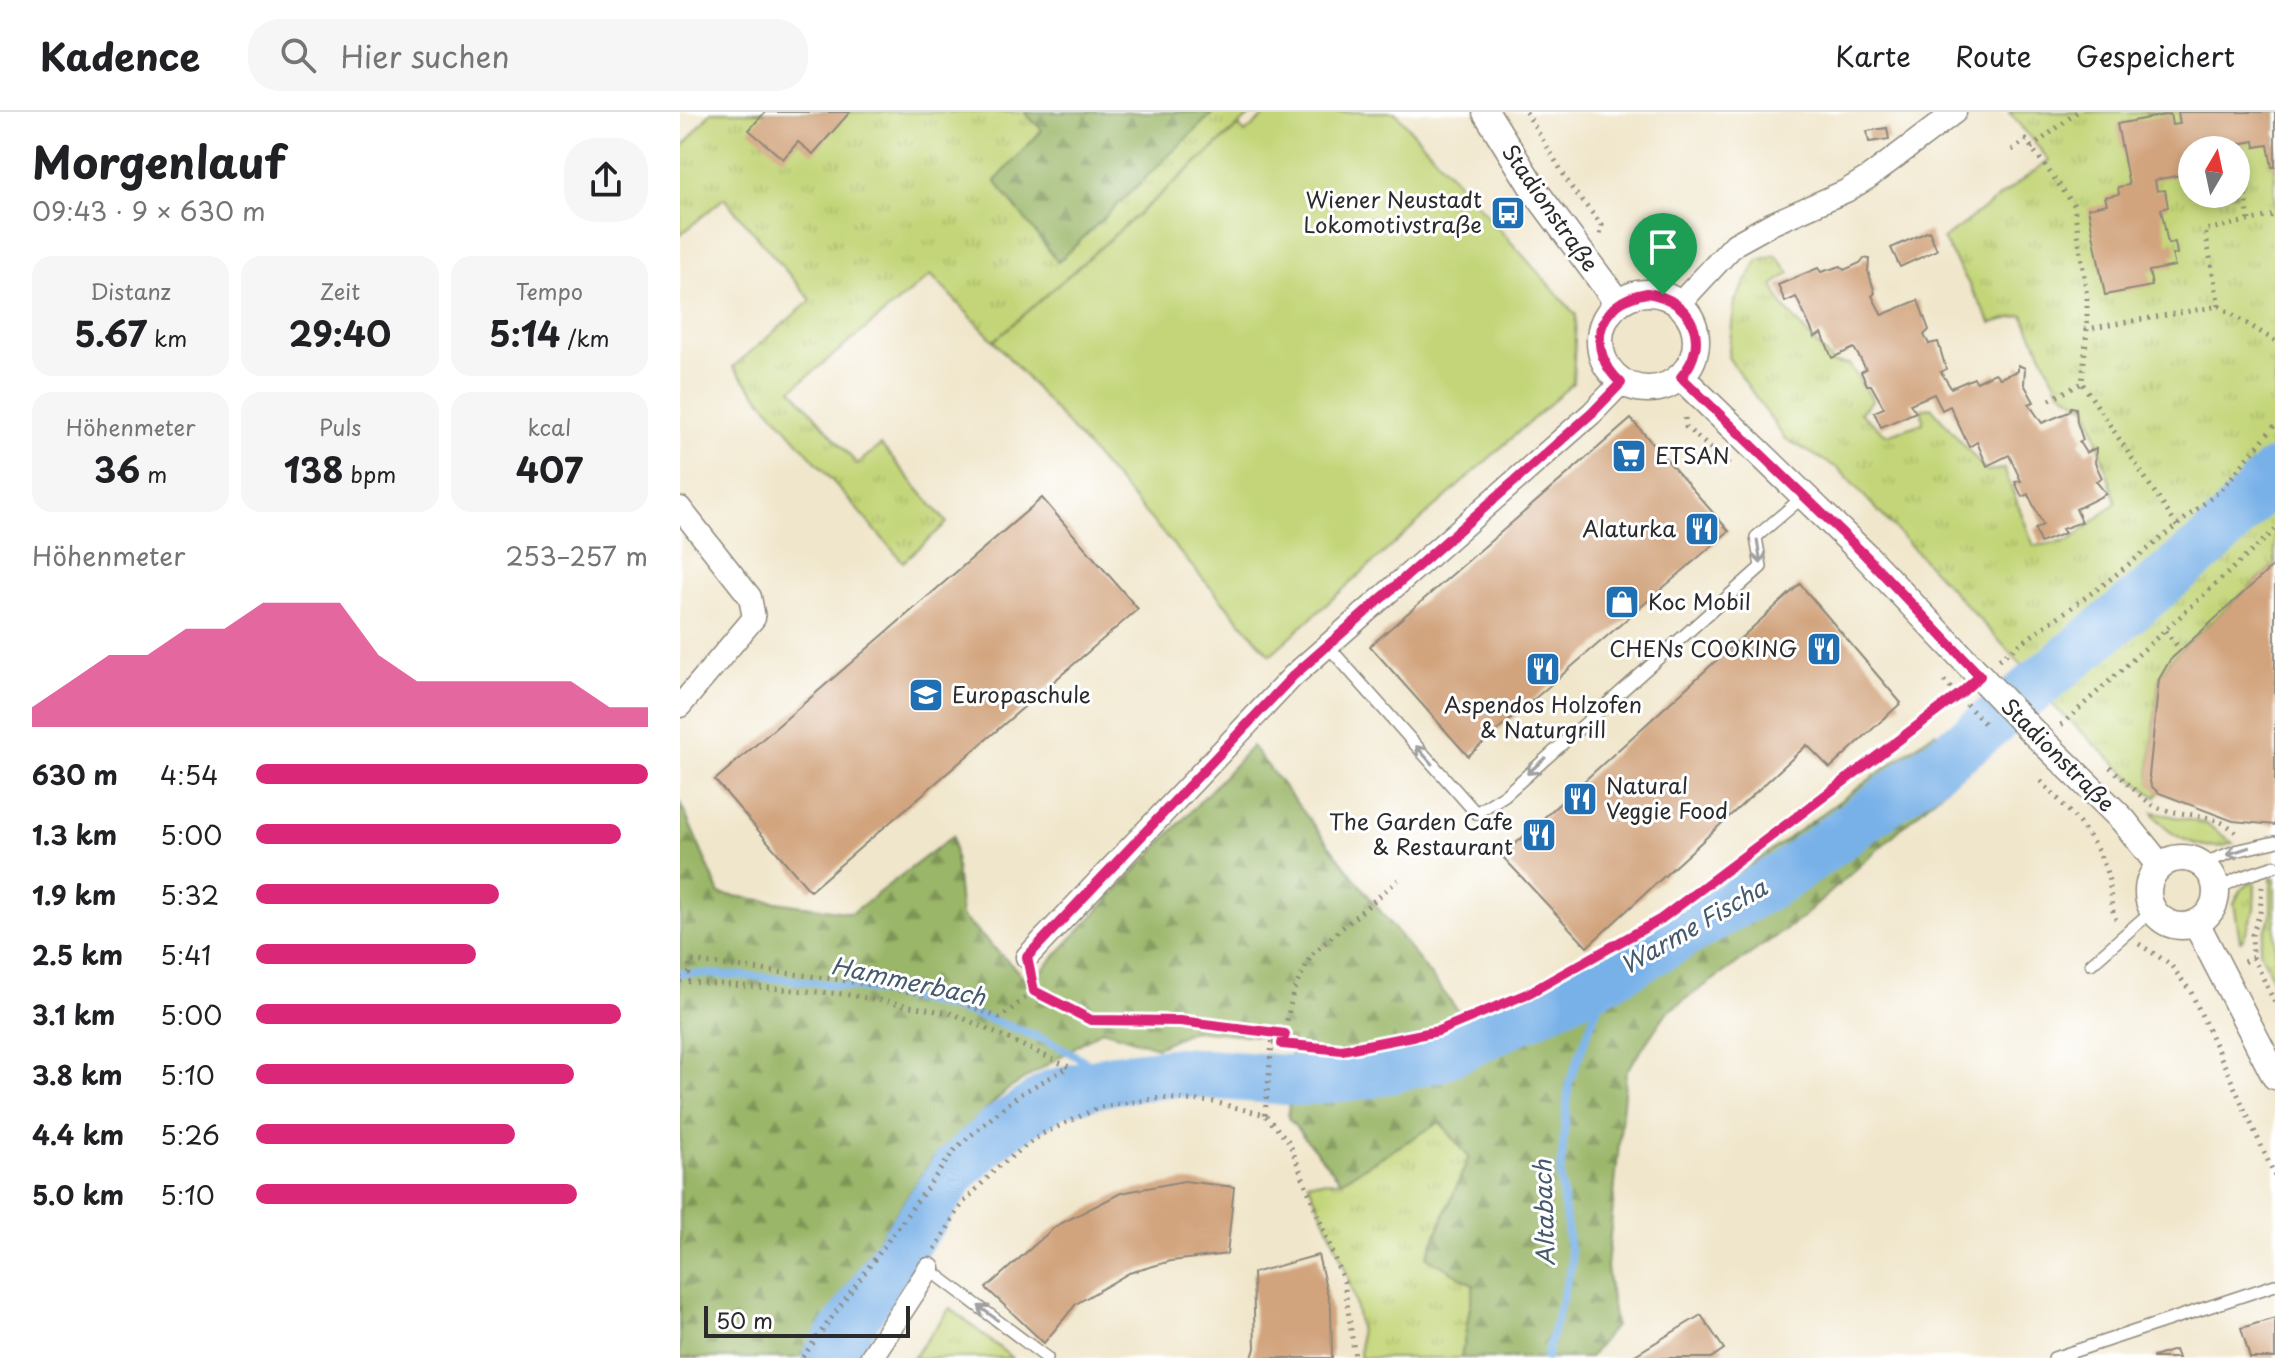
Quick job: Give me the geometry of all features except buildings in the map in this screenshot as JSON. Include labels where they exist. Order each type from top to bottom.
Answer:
[{"type":"street","name":"Stadionstraße","points":[[1486,112],[1535,191],[1618,303]]},
{"type":"street","points":[[1679,304],[1735,244],[1771,224],[1846,191],[1955,112]]},
{"type":"street","points":[[1647,293],[1663,295],[1679,304],[1690,318],[1695,332],[1696,349],[1689,368],[1668,385],[1652,390],[1621,383],[1609,371],[1600,349],[1600,330],[1607,314],[1633,295],[1647,293]]},
{"type":"street","name":"Stadionstraße","points":[[1681,377],[1864,554],[2030,729],[2123,820],[2159,865]]},
{"type":"street","points":[[1027,957],[1293,676],[1581,423],[1621,383]]},
{"type":"street","points":[[680,508],[750,597],[754,618],[680,706]]},
{"type":"street","points":[[2181,857],[2202,864],[2214,880],[2214,903],[2207,915],[2196,923],[2172,925],[2153,910],[2148,899],[2152,875],[2159,865],[2181,857]]},
{"type":"street","points":[[2196,923],[2275,1076]]},
{"type":"street","points":[[871,1358],[929,1269]]},
{"type":"lane","points":[[1327,645],[1476,813],[1505,795],[1761,567],[1756,537],[1804,496]]},
{"type":"lane","points":[[2202,864],[2249,847],[2275,842]]},
{"type":"lane","points":[[2216,890],[2275,866]]},
{"type":"lane","points":[[2091,964],[2153,910]]},
{"type":"lane","points":[[929,1269],[1047,1358]]},
{"type":"lane","points":[[2054,1358],[2275,1285]]},
{"type":"path","points":[[1526,112],[1573,190],[1602,225]]},
{"type":"path","points":[[2031,148],[2077,112]]},
{"type":"path","points":[[2012,150],[2026,140],[2074,205],[2087,297],[2082,383],[2177,526]]},
{"type":"path","points":[[2247,208],[2249,220]]},
{"type":"path","points":[[2219,306],[2205,230],[2275,215]]},
{"type":"path","points":[[2087,329],[2219,306],[2275,341]]},
{"type":"path","points":[[2050,400],[2082,383]]},
{"type":"path","points":[[1265,1115],[1272,1043],[1342,1050],[1438,1031],[1529,993],[1661,919],[1956,696],[1984,680],[2004,653],[2103,585],[2177,526],[2222,489],[2275,425]]},
{"type":"path","points":[[1686,427],[1742,476]]},
{"type":"path","points":[[2062,724],[2275,530]]},
{"type":"path","points":[[2165,631],[2181,650]]},
{"type":"path","points":[[1938,673],[1965,705]]},
{"type":"path","points":[[2055,718],[2074,734]]},
{"type":"path","points":[[2109,765],[2155,806],[2201,815],[2231,827],[2249,847]]},
{"type":"path","points":[[2032,771],[2080,823]]},
{"type":"path","points":[[2260,870],[2263,891],[2260,913],[2252,935],[2253,957],[2275,1003]]},
{"type":"path","points":[[1282,1044],[1293,992],[1312,954],[1398,880]]},
{"type":"path","points":[[1027,957],[1034,991]]},
{"type":"path","points":[[2253,957],[2191,992],[2275,1176]]},
{"type":"path","points":[[680,978],[689,973],[690,961],[841,980],[955,1000],[1000,1018],[1034,991]]},
{"type":"path","points":[[680,978],[844,994],[954,1014],[1069,1067],[1020,1094],[957,1147],[802,1358]]},
{"type":"path","points":[[1034,991],[1091,1020],[1180,1021],[1285,1034]]},
{"type":"path","points":[[929,1269],[934,1252],[962,1204],[999,1166],[1042,1134],[1100,1107],[1161,1098],[1214,1102],[1265,1115],[1289,1142],[1344,1282],[1355,1358]]},
{"type":"green space","points":[[711,112],[1254,112],[994,341],[931,275],[792,389],[857,464],[881,445],[947,523],[903,562],[733,367],[811,300],[724,198],[680,235],[680,150]]},
{"type":"green space","points":[[1024,112],[1214,112],[1058,262],[995,181],[1042,130]]},
{"type":"green space","points":[[1269,112],[1279,112],[1284,117],[1290,112],[1395,112],[1576,315],[1573,383],[1270,655],[994,341],[1239,126],[1245,133]]},
{"type":"green space","points":[[2009,112],[2275,112],[2275,458],[2211,531],[2033,677],[1839,469],[1784,438],[1728,357],[1735,301],[1758,260],[1776,255],[1790,273],[1773,285],[1783,306],[1833,363],[1849,364],[1873,400],[1860,413],[1887,435],[1923,423],[1922,409],[1931,407],[1986,471],[2004,469],[2034,546],[2069,541],[2116,503],[2088,408],[2059,390],[2023,315],[1991,323],[1943,239],[2049,160]]},
{"type":"green space","points":[[2275,484],[2275,564],[2170,660],[2159,679],[2149,776],[2159,793],[2156,797],[2132,779],[2038,691],[2218,546]]},
{"type":"green space","points":[[1935,732],[1972,764],[1802,918],[1667,1012],[1626,1072],[1607,1267],[1615,1326],[1589,1358],[1461,1358],[1474,1285],[1427,1257],[1469,1157],[1440,1122],[1341,1181],[1288,1118],[1292,1039],[1193,1030],[1157,1047],[1102,1030],[1006,1091],[933,1158],[799,1358],[680,1358],[680,802],[720,894],[852,913],[953,836],[961,916],[1030,983],[1252,746],[1470,1026],[1664,928]]},
{"type":"green space","points":[[2153,812],[2207,824],[2233,843],[2211,846],[2188,841],[2167,829]]},
{"type":"green space","points":[[2271,878],[2275,878],[2275,984],[2260,951],[2271,916]]},
{"type":"green space","points":[[2252,882],[2255,884],[2254,910],[2240,941],[2234,903],[2241,890]]},
{"type":"green space","points":[[1440,1122],[1469,1157],[1427,1256],[1474,1285],[1461,1358],[1360,1358],[1360,1335],[1352,1289],[1308,1182],[1341,1181]]},
{"type":"green space","points":[[950,1308],[1012,1358],[913,1358]]},
{"type":"waterway","name":"Warme Fischa","points":[[827,1358],[955,1170],[998,1131],[1054,1094],[1114,1079],[1179,1072],[1301,1081],[1368,1074],[1441,1056],[1609,976],[1787,874],[1970,740],[2213,540],[2275,473]]},
{"type":"waterway","name":"Hammerbach","points":[[680,973],[773,978],[912,998],[1002,1023],[1045,1040],[1114,1079]]},
{"type":"waterway","name":"Altabach","points":[[1546,1358],[1572,1263],[1560,1177],[1569,1083],[1609,976]]},
{"type":"place","name":"Wiener Neustadt Lokomotivstraße","points":[[1508,213]]},
{"type":"place","name":"ETSAN","points":[[1629,456]]},
{"type":"place","name":"Alaturka","points":[[1702,529]]},
{"type":"place","name":"Koc Mobil","points":[[1622,602]]},
{"type":"place","name":"CHENs COOKING","points":[[1824,649]]},
{"type":"place","name":"Aspendos Holzofen & Naturgrill","points":[[1543,669]]},
{"type":"place","name":"Europaschule","points":[[926,695]]},
{"type":"place","name":"Natural Veggie Food","points":[[1580,799]]},
{"type":"place","name":"The Garden Cafe & Restaurant","points":[[1539,835]]},
{"type":"route","points":[[1633,295],[1663,295],[1679,304],[1690,318],[1695,332],[1696,349],[1689,368],[1681,377],[1864,554],[1980,676],[1661,919],[1529,993],[1438,1031],[1342,1050],[1282,1044],[1285,1034],[1180,1021],[1091,1020],[1034,991],[1027,957],[1293,676],[1592,413],[1621,383],[1609,371],[1600,349],[1600,330],[1607,314],[1633,295]]}]
